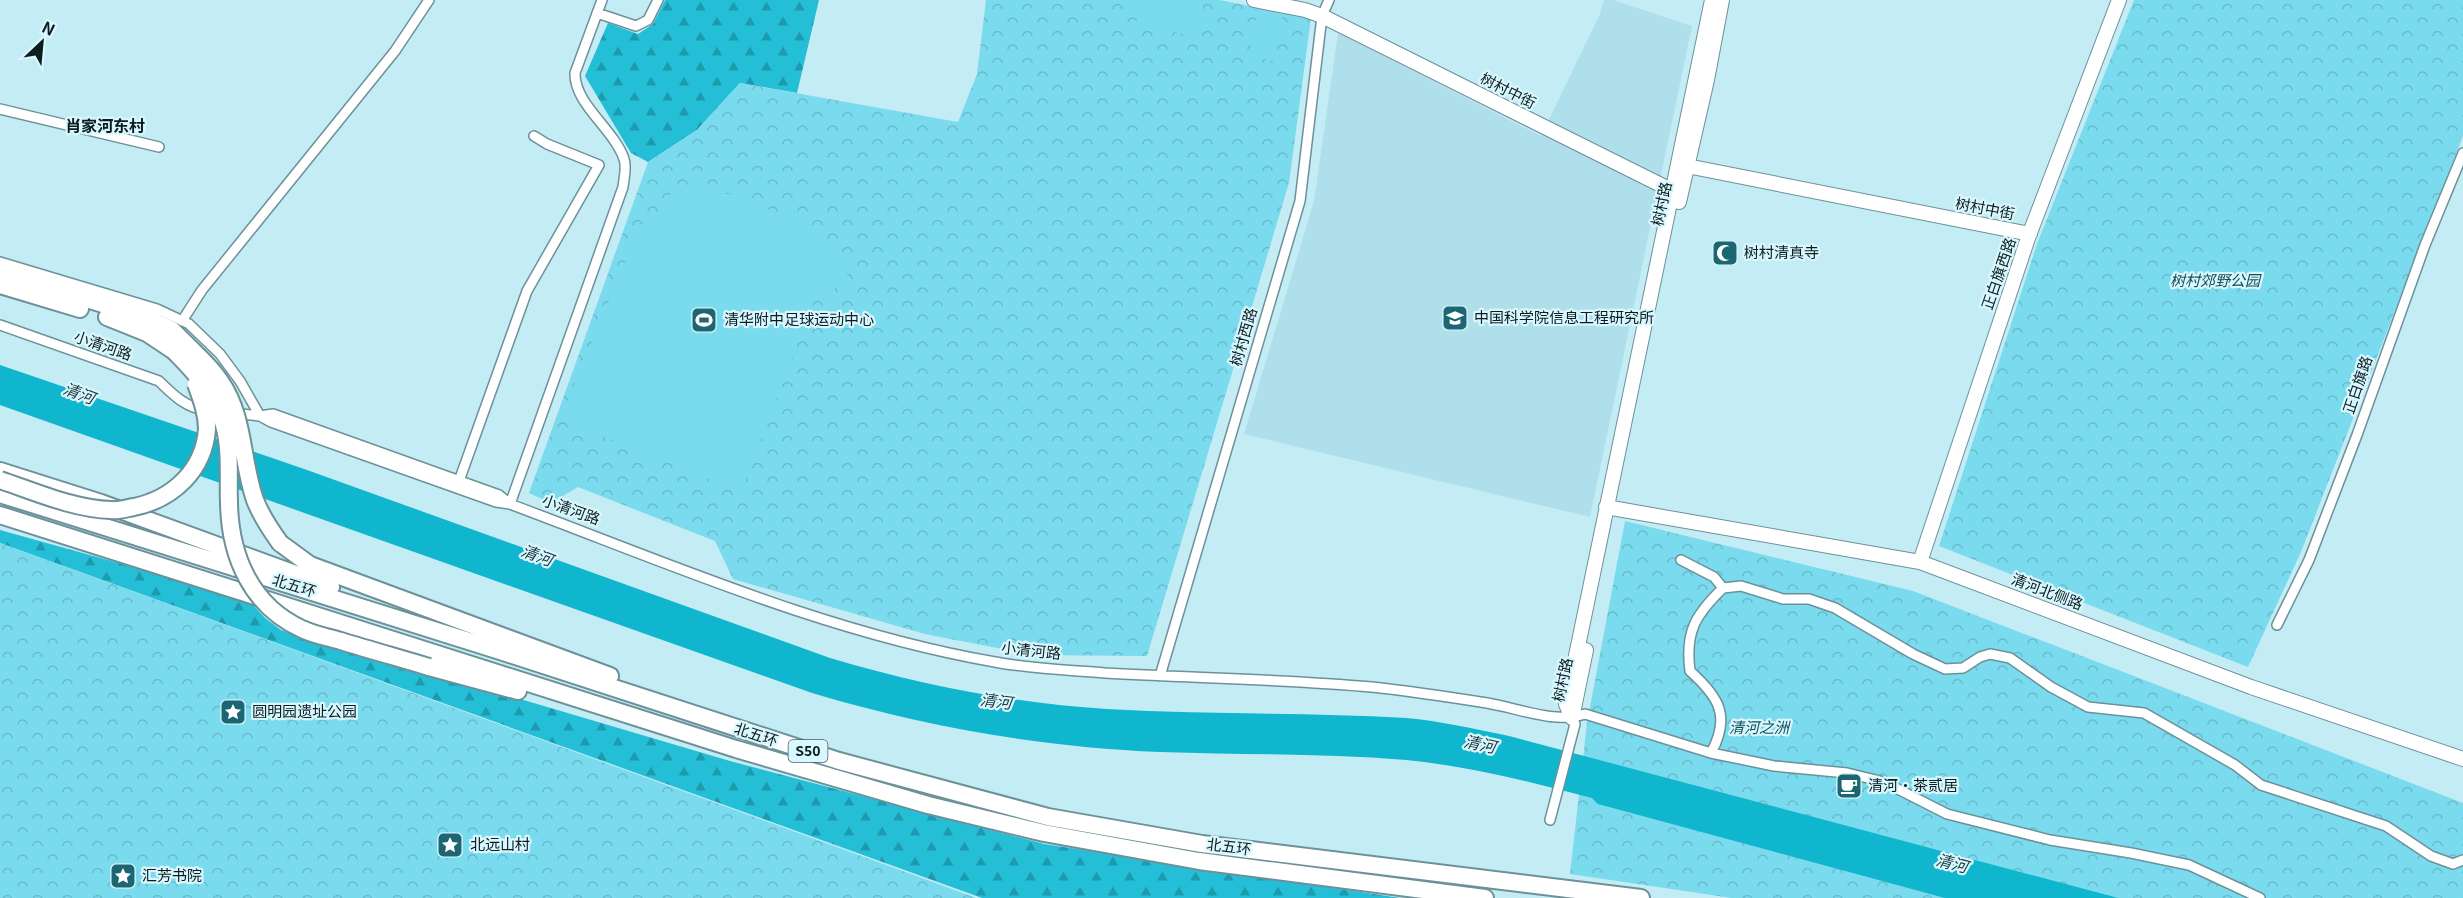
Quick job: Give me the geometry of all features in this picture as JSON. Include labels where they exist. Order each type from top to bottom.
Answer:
[{"type":"highway","points":[[0,272],[148,318],[172,330],[221,382],[233,406],[241,431],[255,499],[265,523],[280,543],[310,565],[562,657],[741,730]]},
{"type":"highway","points":[[0,285],[123,322],[174,351],[202,380],[217,405],[225,428],[228,452],[230,531],[236,555],[246,580],[275,613],[303,630],[429,667],[736,749]]},
{"type":"highway","points":[[0,480],[83,506],[113,511],[148,504],[175,491],[192,471],[203,452],[207,427],[203,402],[196,383],[174,351]]},
{"type":"highway","points":[[0,471],[101,503],[257,559],[497,650]]},
{"type":"highway","name":"北五环","points":[[0,494],[860,767],[1048,817],[1202,844],[1641,898]]},
{"type":"highway","name":"北五环","points":[[0,517],[79,540],[736,749],[928,805],[1044,833],[1199,861],[1485,898]]},
{"type":"street","points":[[182,321],[202,290],[395,51],[429,0]]},
{"type":"street","points":[[597,13],[636,26],[648,21],[658,0]]},
{"type":"street","name":"树村中街","points":[[1254,0],[1305,10],[1322,16],[1677,193]]},
{"type":"street","name":"树村西路","points":[[1160,676],[1300,201],[1322,16],[1329,0]]},
{"type":"street","name":"树村路","points":[[1572,718],[1611,507],[1677,193],[1712,0]]},
{"type":"street","name":"树村路","points":[[1677,193],[1688,166],[1722,0]]},
{"type":"street","name":"正白旗西路","points":[[1920,561],[2030,234],[2119,0]]},
{"type":"street","points":[[510,504],[623,187],[625,160],[574,86],[575,73],[597,13],[599,1]]},
{"type":"street","points":[[0,110],[159,147]]},
{"type":"street","points":[[459,480],[527,291],[599,165],[547,144],[534,136]]},
{"type":"street","name":"正白旗路","points":[[2277,625],[2309,560],[2357,435],[2378,370],[2425,245],[2463,153]]},
{"type":"street","name":"树村中街","points":[[1688,166],[2030,234]]},
{"type":"street","points":[[0,262],[157,309],[182,321],[203,336],[220,354],[240,381],[260,416]]},
{"type":"street","name":"小清河路","points":[[0,326],[159,381],[177,399],[200,410],[260,416],[496,502],[510,504],[764,599],[858,629],[939,651],[1044,669],[1299,681],[1374,687],[1572,718],[1585,714],[1711,753],[1774,766],[1847,773],[1884,782],[1947,814],[2050,840],[2189,865],[2260,898]]},
{"type":"street","name":"小清河路","points":[[260,416],[273,414],[499,495],[510,504]]},
{"type":"street","name":"清河北侧路","points":[[1611,507],[1920,561],[2251,687],[2463,759]]},
{"type":"street","points":[[1681,560],[1713,577],[1723,588]]},
{"type":"street","points":[[1711,753],[1721,723],[1721,708],[1707,686],[1690,671],[1688,652],[1690,632],[1704,607],[1723,588],[1741,586],[1783,599],[1809,599],[1835,608],[1913,654],[1945,669],[1963,668],[1980,657],[1990,654],[2010,658],[2051,687],[2088,708],[2144,713],[2235,765],[2261,785],[2386,826],[2431,856],[2453,864],[2463,860]]},
{"type":"street","points":[[1550,820],[1573,734],[1575,724],[1572,718]]},
{"type":"shaded area","name":"中国科学院信息工程研究所","points":[[1604,0],[1613,0],[1692,26],[1590,517],[1244,434],[1314,201],[1338,33],[1541,136],[1600,14]]},
{"type":"green space","points":[[665,0],[819,0],[797,93],[740,83],[697,130],[648,162],[631,153],[585,76],[608,23],[638,34],[653,24]]},
{"type":"green space","points":[[986,0],[1219,0],[1311,18],[1289,183],[1147,656],[1034,655],[925,634],[733,579],[715,541],[578,487],[551,503],[529,493],[648,162],[697,130],[740,83],[958,122],[977,74]]},
{"type":"green space","points":[[1141,0],[1204,2],[1196,37],[1136,23]]},
{"type":"green space","name":"树村郊野公园","points":[[2134,0],[2463,0],[2463,136],[2301,552],[2248,667],[1939,546],[2037,244]]},
{"type":"green space","points":[[1258,12],[1283,18],[1273,61],[1248,56]]},
{"type":"green space","name":"清华附中足球运动中心","points":[[672,191],[730,194],[805,224],[832,245],[850,280],[827,293],[818,291],[741,492],[560,419],[641,224],[658,229]]},
{"type":"green space","name":"清河之洲","points":[[1625,521],[1913,591],[2463,803],[2463,898],[1732,898],[1570,874],[1587,723]]},
{"type":"green space","points":[[0,530],[248,599],[265,618],[281,630],[338,650],[429,677],[527,701],[730,761],[1044,844],[1400,898],[982,898],[0,543]]},
{"type":"green space","name":"圆明园遗址公园","points":[[0,543],[933,882],[976,898],[0,898]]},
{"type":"water","name":"清河","points":[[0,365],[307,470],[830,658],[898,677],[1002,697],[1107,709],[1331,715],[1432,721],[1509,736],[2118,898],[1945,898],[1598,804],[1592,798],[1453,766],[1375,758],[1160,752],[1071,745],[984,733],[898,716],[812,693],[0,405]]},
{"type":"place","name":"树村清真寺","points":[[1725,253]]},
{"type":"place","name":"中国科学院信息工程研究所","points":[[1455,318]]},
{"type":"place","name":"清华附中足球运动中心","points":[[704,320]]},
{"type":"place","name":"圆明园遗址公园","points":[[233,712]]},
{"type":"place","name":"清河·茶贰居","points":[[1849,786]]},
{"type":"place","name":"北远山村","points":[[450,845]]},
{"type":"place","name":"汇芳书院","points":[[123,876]]},
{"type":"district","name":"肖家河东村","points":[[105,126]]}]
